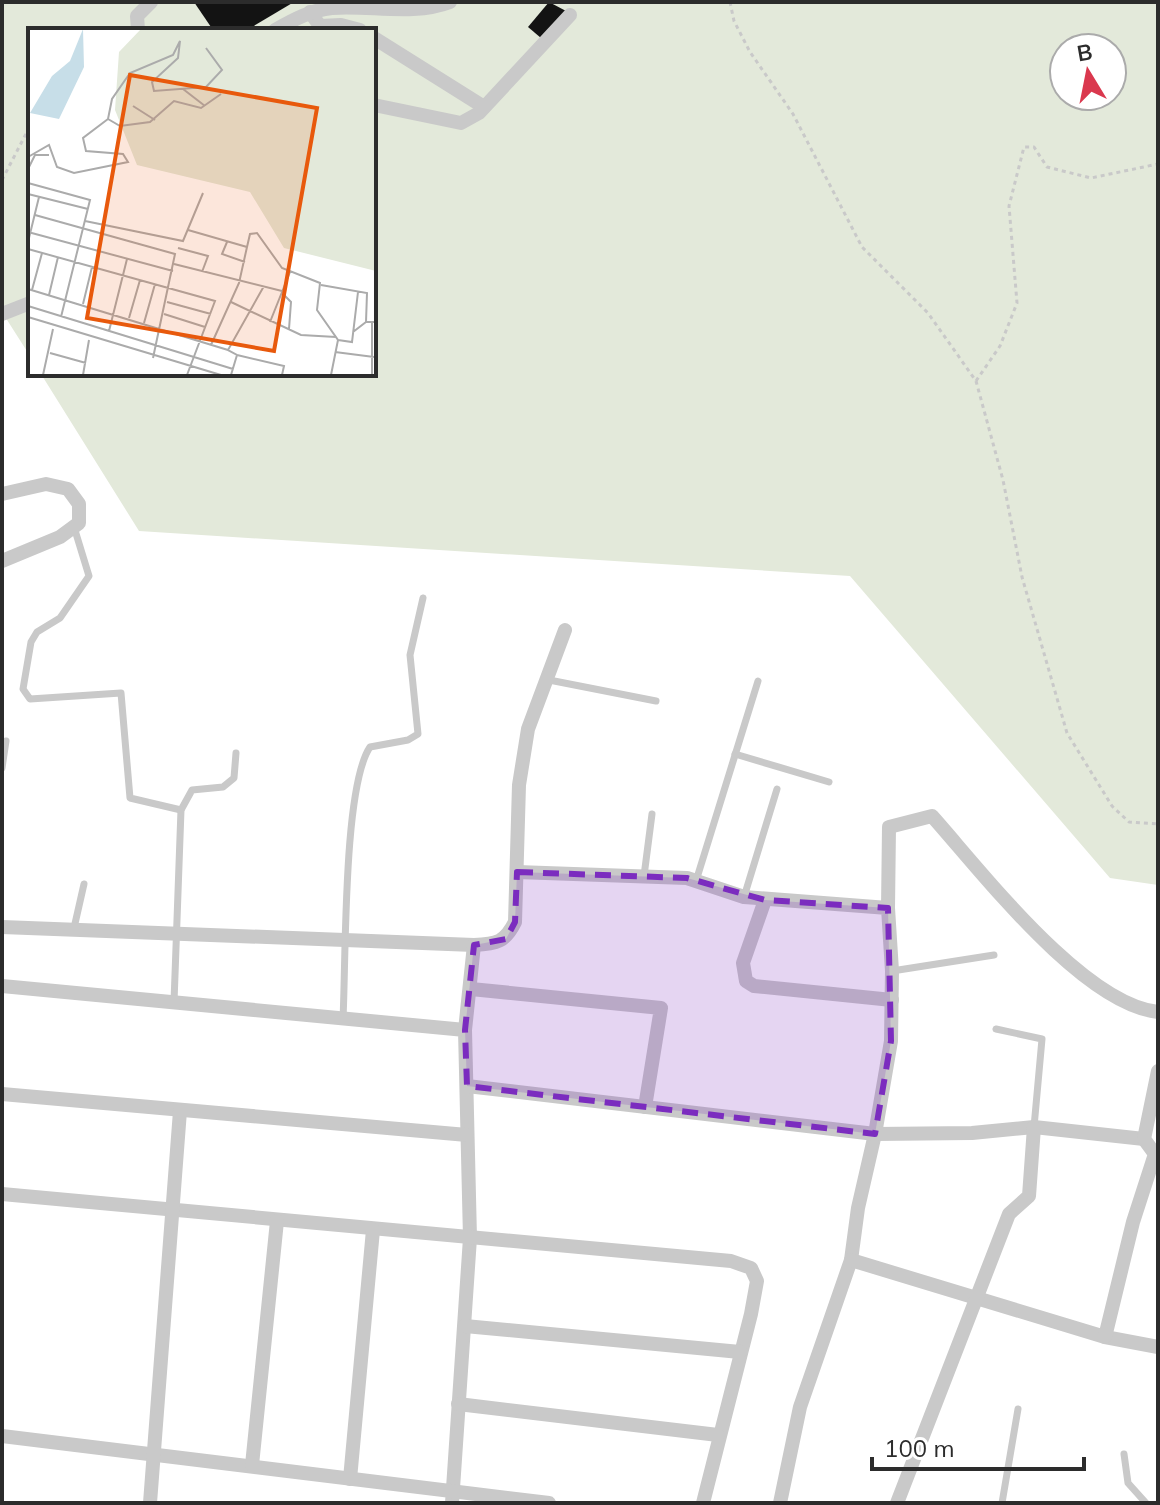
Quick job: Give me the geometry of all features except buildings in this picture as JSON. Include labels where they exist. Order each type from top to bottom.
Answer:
[{"type":"street","points":[[138,28],[137,16],[151,2]]},
{"type":"street","points":[[279,28],[310,12],[331,8],[418,8],[450,2]]},
{"type":"street","points":[[310,12],[320,26],[352,28]]},
{"type":"street","points":[[376,105],[461,123],[484,107],[570,15]]},
{"type":"street","points":[[376,39],[484,107]]},
{"type":"street","points":[[2,314],[28,304]]},
{"type":"street","points":[[2,494],[46,484],[68,489],[79,504],[79,523],[74,527],[60,537],[2,561]]},
{"type":"street","points":[[2,927],[176,931],[474,945],[495,944],[506,939],[515,922],[519,785],[528,729],[544,679],[565,630]]},
{"type":"street","points":[[780,1503],[800,1407],[851,1260],[858,1208],[891,1041],[889,827],[932,816],[1076,970],[1121,1002],[1158,1012]]},
{"type":"street","points":[[517,872],[696,881],[744,897],[765,900],[888,908]]},
{"type":"street","points":[[765,900],[743,963],[746,981],[754,986],[892,1000]]},
{"type":"street","points":[[453,1497],[470,1238],[465,1030],[474,945]]},
{"type":"street","points":[[2,986],[465,1030]]},
{"type":"street","points":[[471,989],[661,1008],[645,1107]]},
{"type":"street","points":[[1144,1139],[1158,1071]]},
{"type":"street","points":[[467,1086],[875,1134],[934,1135],[1034,1127],[1144,1139],[1156,1155],[1133,1222],[1105,1337]]},
{"type":"street","points":[[2,1094],[467,1135]]},
{"type":"street","points":[[150,1503],[180,1111]]},
{"type":"street","points":[[897,1503],[1009,1214],[1029,1196],[1034,1127]]},
{"type":"street","points":[[2,1194],[731,1261],[751,1268],[757,1281],[703,1503]]},
{"type":"street","points":[[252,1465],[277,1221]]},
{"type":"street","points":[[350,1479],[373,1230]]},
{"type":"street","points":[[851,1260],[1105,1337],[1158,1347]]},
{"type":"street","points":[[465,1326],[740,1352]]},
{"type":"street","points":[[458,1404],[718,1435]]},
{"type":"street","points":[[2,1436],[252,1465],[453,1497],[549,1503]]},
{"type":"lane","points":[[310,12],[323,2]]},
{"type":"lane","points":[[74,527],[89,576],[60,618],[37,632],[31,642],[23,689],[30,699],[121,693],[130,798],[181,810]]},
{"type":"lane","points":[[343,1018],[349,856],[360,761],[370,747],[408,740],[418,734],[410,655],[423,598]]},
{"type":"lane","points":[[544,679],[656,701]]},
{"type":"lane","points":[[696,881],[758,681]]},
{"type":"lane","points":[[2,768],[6,741]]},
{"type":"lane","points":[[174,1002],[181,810],[192,790],[223,787],[234,778],[236,753]]},
{"type":"lane","points":[[735,754],[829,782]]},
{"type":"lane","points":[[744,897],[777,789]]},
{"type":"lane","points":[[644,876],[652,814]]},
{"type":"lane","points":[[74,928],[84,884]]},
{"type":"lane","points":[[892,971],[994,955]]},
{"type":"lane","points":[[996,1029],[1042,1039],[1034,1127]]},
{"type":"lane","points":[[1002,1503],[1018,1409]]},
{"type":"lane","points":[[1124,1454],[1128,1483],[1146,1503]]},
{"type":"path","points":[[730,2],[734,21],[750,52],[793,114],[862,247],[928,313],[976,381],[996,449],[1022,577],[1067,733],[1112,806],[1129,822],[1158,824]]},
{"type":"path","points":[[2,180],[28,130]]},
{"type":"path","points":[[976,381],[1000,346],[1017,303],[1009,206],[1024,147],[1034,147],[1047,167],[1091,178],[1158,164]]},
{"type":"highlighted area","points":[[517,872],[687,878],[765,900],[888,908],[891,1041],[875,1134],[467,1086],[465,1030],[474,945],[506,939],[515,922]]},
{"type":"green space","points":[[2,2],[1158,2],[1158,885],[1110,878],[850,576],[139,531],[42,376],[376,376],[376,28],[28,28],[28,353],[2,312]]}]
